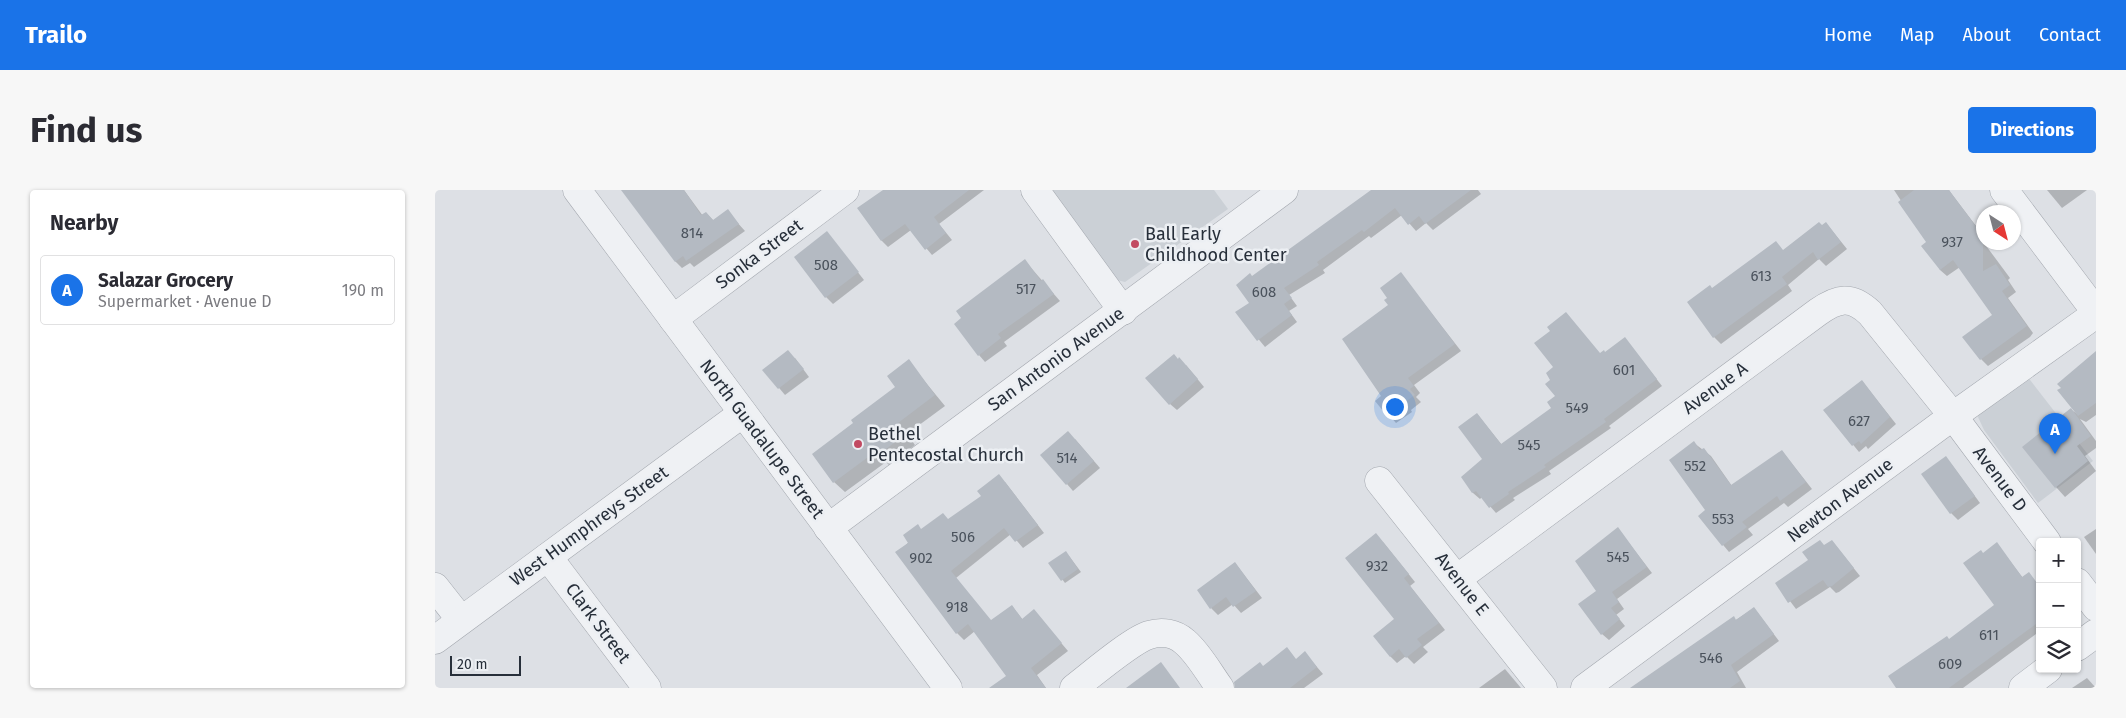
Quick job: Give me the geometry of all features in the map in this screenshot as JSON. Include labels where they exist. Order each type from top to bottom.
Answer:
[{"type":"street","name":"North Guadalupe Street","points":[[577,190],[948,688]]},
{"type":"street","name":"Sonka Street","points":[[673,319],[845,190]]},
{"type":"street","points":[[1035,190],[1123,311]]},
{"type":"street","name":"San Antonio Avenue","points":[[828,528],[1284,190]]},
{"type":"street","points":[[2004,190],[2096,313]]},
{"type":"street","name":"Avenue A","points":[[1458,578],[1833,302],[1844,300],[1854,302],[1870,313],[1953,416]]},
{"type":"street","name":"Newton Avenue","points":[[1585,688],[1953,416],[2096,313]]},
{"type":"street","name":"West Humphreys Street","points":[[435,640],[743,412]]},
{"type":"street","name":"Avenue D","points":[[1953,416],[2044,538]]},
{"type":"street","name":"Avenue E","points":[[1379,481],[1458,578],[1543,688]]},
{"type":"street","name":"Clark Street","points":[[548,557],[647,688]]},
{"type":"street","points":[[2078,583],[2096,607]]},
{"type":"street","points":[[435,586],[461,620]]},
{"type":"street","points":[[1074,688],[1148,635],[1169,633],[1185,642],[1220,688]]},
{"type":"street","points":[[2081,644],[2096,633]]},
{"type":"street","points":[[2023,688],[2043,673]]},
{"type":"shaded area","name":"Ball Early Childhood Center","points":[[1050,190],[1214,190],[1228,209],[1125,282],[1117,280]]},
{"type":"shaded area","points":[[2027,376],[2093,461],[2038,503],[1984,430],[1978,417],[1981,409]]},
{"type":"building","points":[[621,190],[684,190],[701,215],[706,212],[713,220],[728,209],[739,224],[686,261],[683,256],[675,262]]},
{"type":"building","points":[[883,190],[969,190],[934,217],[946,233],[925,250],[905,224],[881,241],[857,208]]},
{"type":"building","points":[[1371,190],[1471,190],[1425,224],[1419,216],[1408,225],[1395,208],[1364,232],[1362,230],[1317,262],[1319,265],[1284,288],[1292,298],[1284,304],[1292,315],[1257,341],[1235,312],[1249,303],[1236,285],[1250,273],[1252,276]]},
{"type":"building","points":[[1914,190],[1949,190],[1976,227],[1976,250],[1983,250],[1983,271],[1996,264],[2010,285],[2002,291],[2027,326],[1980,360],[1962,337],[1992,315],[1953,260],[1940,270],[1921,246],[1926,242],[1898,202]]},
{"type":"building","points":[[1819,222],[1822,225],[1826,222],[1841,242],[1818,260],[1813,252],[1782,277],[1787,284],[1713,338],[1687,302],[1710,285],[1712,288],[1776,241],[1783,250]]},
{"type":"building","points":[[827,231],[859,272],[825,298],[794,257]]},
{"type":"building","points":[[1025,259],[1041,281],[1043,279],[1054,294],[998,334],[1001,338],[978,356],[954,324],[961,318],[956,311]]},
{"type":"building","points":[[1401,272],[1455,344],[1408,378],[1414,386],[1410,389],[1415,395],[1405,402],[1407,405],[1388,417],[1375,401],[1381,396],[1342,339],[1388,305],[1384,300],[1387,298],[1380,288]]},
{"type":"building","points":[[1566,312],[1600,353],[1604,350],[1605,352],[1625,337],[1657,379],[1604,419],[1606,422],[1544,465],[1546,467],[1508,492],[1509,494],[1489,508],[1476,491],[1472,493],[1461,477],[1482,459],[1458,427],[1477,413],[1501,444],[1551,408],[1547,402],[1555,396],[1545,384],[1550,380],[1546,373],[1553,367],[1534,343],[1550,331],[1547,327]]},
{"type":"building","points":[[788,350],[804,369],[778,389],[762,370]]},
{"type":"building","points":[[2096,351],[2096,403],[2078,416],[2057,390],[2061,388],[2057,384]]},
{"type":"building","points":[[1174,354],[1178,359],[1179,357],[1198,379],[1169,405],[1145,378]]},
{"type":"building","points":[[909,359],[935,395],[898,423],[906,434],[878,455],[875,452],[833,483],[812,454],[853,423],[851,420],[895,387],[887,376]]},
{"type":"building","points":[[1862,380],[1890,417],[1861,444],[1859,441],[1852,446],[1823,410]]},
{"type":"building","points":[[2071,408],[2091,436],[2077,446],[2088,461],[2055,488],[2022,447]]},
{"type":"building","points":[[1068,431],[1094,461],[1066,485],[1040,455]]},
{"type":"building","points":[[1694,441],[1700,450],[1704,448],[1731,485],[1782,450],[1806,482],[1780,501],[1777,496],[1742,522],[1747,527],[1722,546],[1698,516],[1705,510],[1669,460]]},
{"type":"building","points":[[1946,456],[1975,496],[1950,514],[1921,474]]},
{"type":"building","points":[[999,474],[1038,525],[1015,542],[1004,528],[951,571],[991,620],[1012,605],[1022,619],[1034,609],[1062,643],[1031,668],[1046,688],[989,688],[1006,676],[968,624],[956,634],[895,552],[908,543],[903,535],[918,524],[921,529],[943,513],[948,519],[981,496],[977,491]]},
{"type":"building","points":[[1618,527],[1647,567],[1612,592],[1619,602],[1611,608],[1620,619],[1601,635],[1578,604],[1596,591],[1575,561]]},
{"type":"building","points":[[1376,533],[1409,574],[1404,578],[1439,623],[1417,639],[1422,645],[1406,658],[1399,649],[1390,657],[1373,636],[1394,619],[1345,558]]},
{"type":"building","points":[[1820,540],[1824,545],[1832,540],[1854,568],[1832,586],[1828,587],[1823,580],[1788,603],[1775,583],[1808,560],[1802,552]]},
{"type":"building","points":[[1997,542],[2022,577],[2029,572],[2036,582],[2036,624],[1949,688],[1896,688],[1888,676],[1947,636],[1949,639],[1994,605],[1963,563],[1981,550],[1983,553]]},
{"type":"building","points":[[1066,551],[1078,569],[1061,581],[1048,563]]},
{"type":"building","points":[[1235,562],[1256,591],[1233,607],[1226,597],[1210,609],[1197,590]]},
{"type":"building","points":[[1754,607],[1774,634],[1731,665],[1740,681],[1730,688],[1630,688],[1734,616],[1736,620]]},
{"type":"building","points":[[1287,647],[1296,659],[1305,651],[1317,667],[1290,688],[1235,688],[1234,682],[1260,662],[1263,666]]},
{"type":"building","points":[[1161,662],[1180,688],[1126,688]]},
{"type":"place","name":"Ball Early Childhood Center","points":[[1135,244]]},
{"type":"place","name":"Bethel Pentecostal Church","points":[[858,444]]},
{"type":"place","name":"Salazar Grocery","points":[[2055,454]]}]
